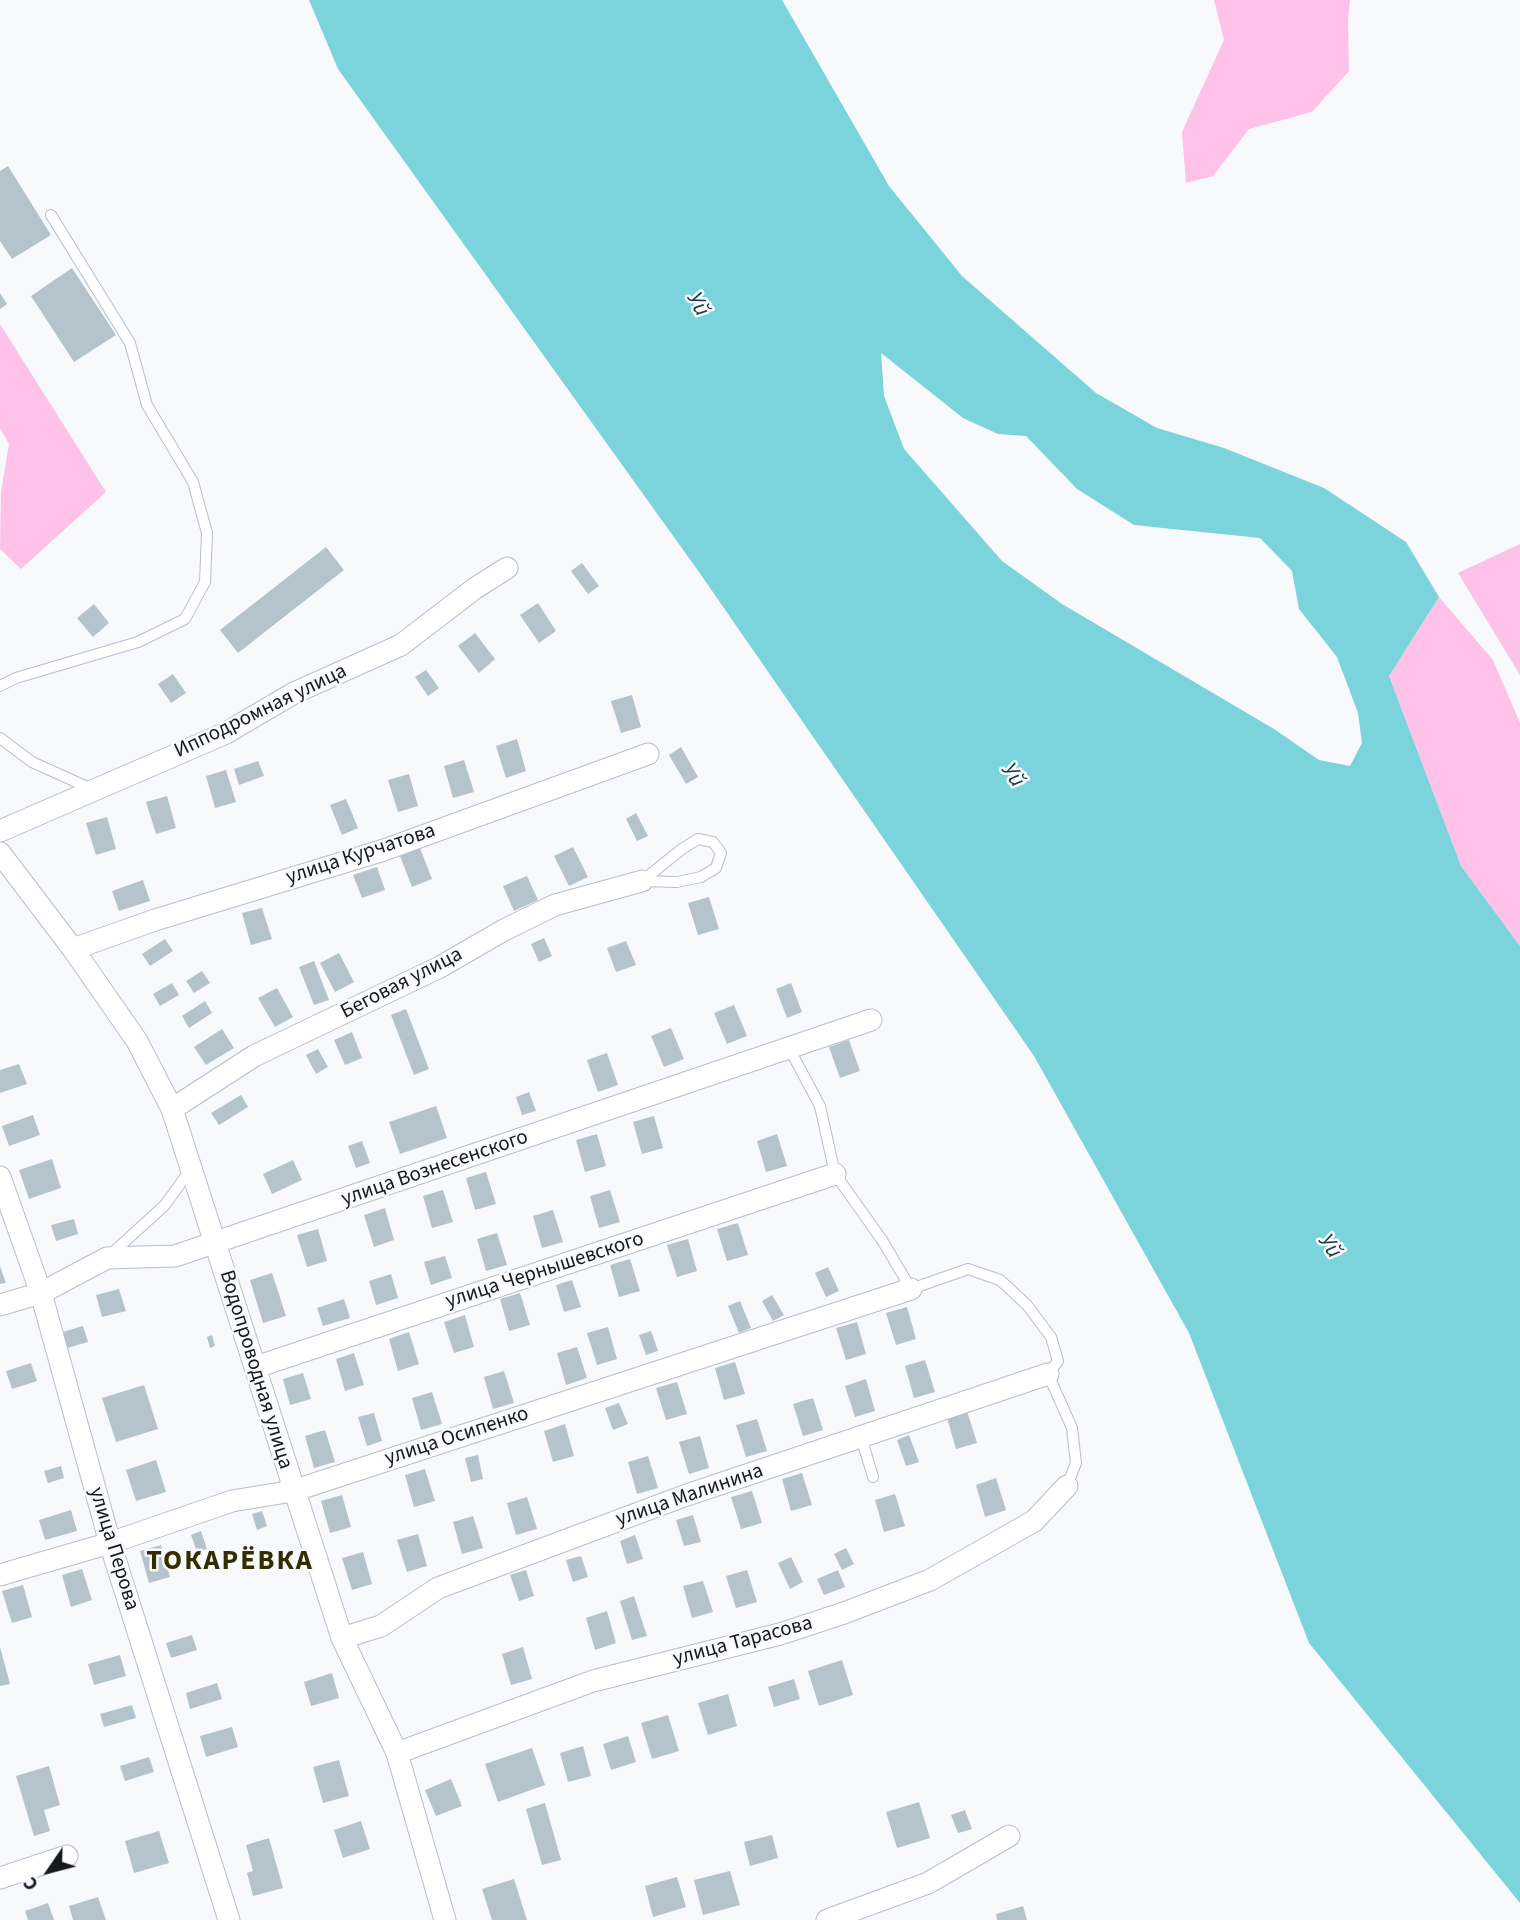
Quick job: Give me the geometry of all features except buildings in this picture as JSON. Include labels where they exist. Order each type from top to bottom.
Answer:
[{"type":"street","name":"Ипподромная улица","points":[[0,831],[226,733],[294,693],[401,645],[474,589],[507,569]]},
{"type":"street","name":"улица Курчатова","points":[[73,949],[155,920],[384,850],[648,754]]},
{"type":"street","name":"Водопроводная улица","points":[[0,853],[73,949],[137,1041],[172,1109],[342,1638],[397,1753],[444,1920]]},
{"type":"street","name":"Беговая улица","points":[[172,1109],[254,1056],[440,967],[555,905],[642,881]]},
{"type":"street","name":"улица Вознесенского","points":[[0,1305],[41,1293],[107,1258],[175,1256],[871,1020]]},
{"type":"street","name":"улица Чернышевского","points":[[256,1367],[835,1174]]},
{"type":"street","name":"улица Перова","points":[[0,1178],[41,1293],[110,1543],[229,1920]]},
{"type":"street","name":"улица Осипенко","points":[[0,1575],[110,1543],[232,1501],[293,1491],[911,1289]]},
{"type":"street","name":"улица Малинина","points":[[342,1638],[381,1626],[439,1588],[684,1496],[1048,1374]]},
{"type":"street","name":"улица Тарасова","points":[[397,1753],[593,1681],[780,1634],[930,1580],[1034,1521],[1066,1486]]},
{"type":"street","points":[[827,1920],[928,1884],[1009,1836]]},
{"type":"street","points":[[0,1878],[67,1856]]},
{"type":"lane","points":[[0,686],[16,678],[138,642],[185,619],[205,582],[207,533],[193,482],[147,405],[130,343],[51,215]]},
{"type":"lane","points":[[0,738],[32,762],[94,790]]},
{"type":"lane","points":[[698,839],[713,842],[721,853],[716,868],[701,877],[677,882],[642,881],[698,839]]},
{"type":"lane","points":[[789,1048],[820,1106],[835,1174],[882,1240],[911,1289],[968,1269],[1000,1280],[1027,1305],[1051,1337],[1058,1361],[1048,1374],[1072,1428],[1076,1463],[1066,1486]]},
{"type":"lane","points":[[107,1258],[164,1205],[191,1169]]},
{"type":"lane","points":[[861,1437],[873,1477]]},
{"type":"shaded area","points":[[1214,0],[1350,0],[1349,71],[1312,112],[1249,129],[1213,176],[1186,183],[1182,132],[1224,40]]},
{"type":"shaded area","points":[[0,324],[106,492],[21,569],[0,549],[1,492],[9,444],[0,428]]},
{"type":"shaded area","points":[[1520,544],[1520,675],[1458,573]]},
{"type":"shaded area","points":[[1439,597],[1493,660],[1520,723],[1520,946],[1461,866],[1389,676]]},
{"type":"water","name":"Уй","points":[[309,0],[782,0],[889,186],[962,276],[1096,393],[1157,428],[1224,448],[1324,488],[1406,542],[1439,597],[1389,676],[1461,866],[1520,946],[1520,1903],[1309,1643],[1189,1333],[1034,1056],[699,572],[338,69]],"holes":[[[881,353],[963,418],[998,434],[1026,436],[1077,489],[1134,525],[1260,538],[1292,571],[1299,609],[1337,657],[1358,713],[1362,743],[1350,766],[1319,760],[1274,729],[1062,604],[1002,561],[904,449],[884,396]]]},
{"type":"district","name":"ТОКАРЁВКА","points":[[230,1563]]}]
